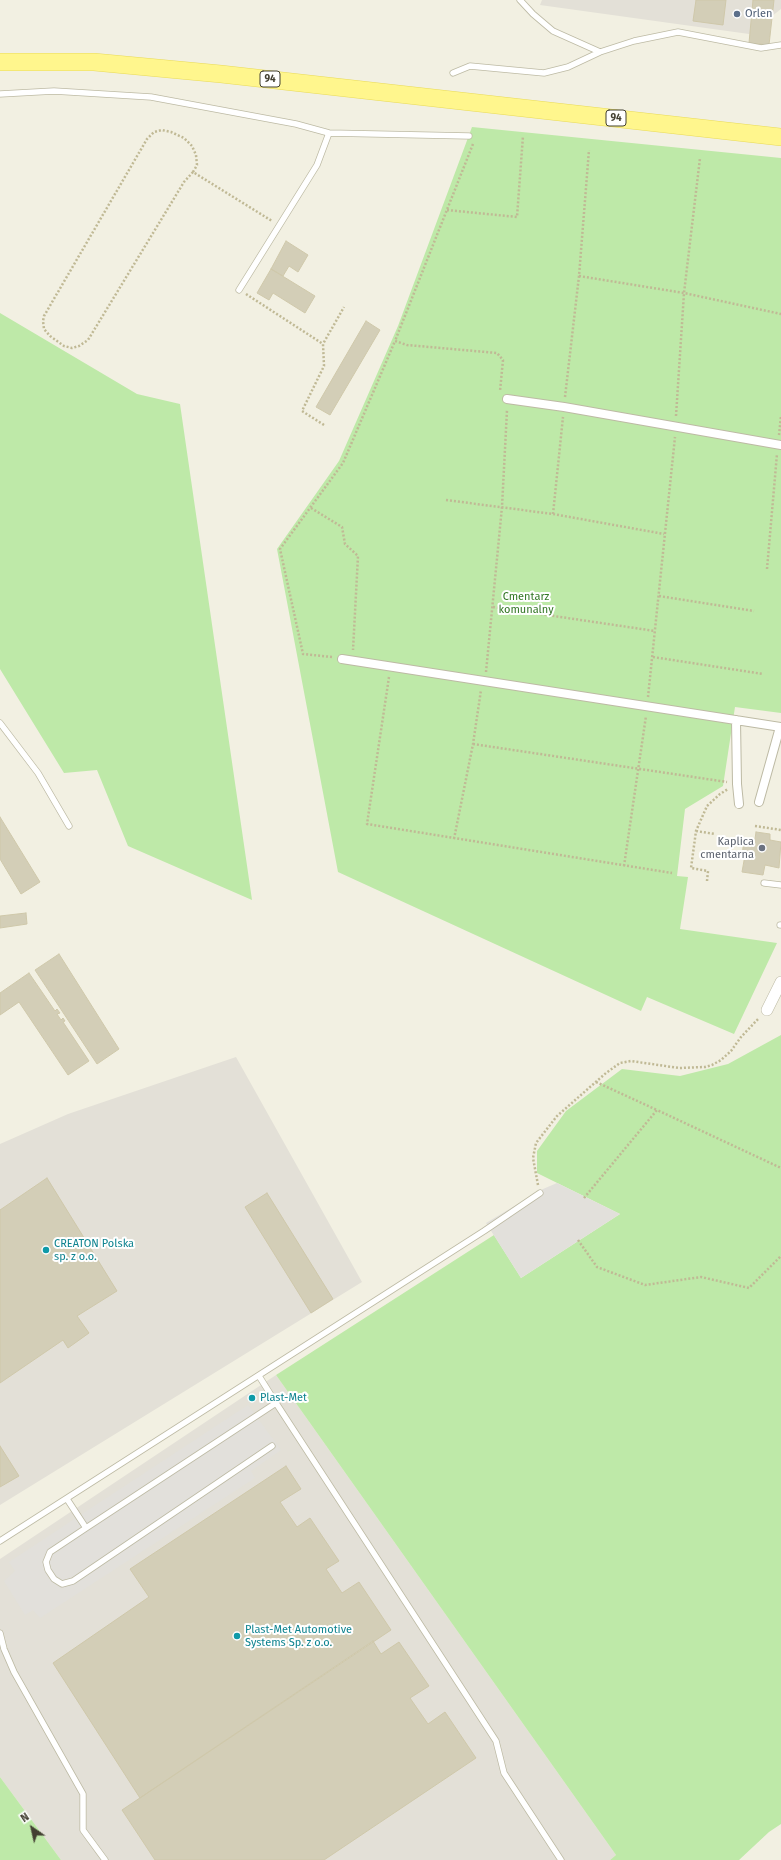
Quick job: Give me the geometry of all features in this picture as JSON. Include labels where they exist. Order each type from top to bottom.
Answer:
[{"type":"main road","name":"94","points":[[0,62],[110,63],[221,74],[781,137]]},
{"type":"street","points":[[507,399],[564,407],[779,445]]},
{"type":"street","points":[[342,659],[780,727],[759,802]]},
{"type":"street","points":[[736,720],[737,784],[739,804]]},
{"type":"street","points":[[767,1010],[781,982]]},
{"type":"lane","points":[[520,0],[533,14],[553,31],[600,52]]},
{"type":"lane","points":[[453,73],[470,66],[544,73],[568,66],[600,52],[634,41],[678,32],[761,48],[781,45]]},
{"type":"lane","points":[[0,94],[54,91],[151,97],[296,124],[330,132],[469,136]]},
{"type":"lane","points":[[239,290],[278,225],[317,165],[330,132]]},
{"type":"lane","points":[[0,723],[38,773],[69,826]]},
{"type":"lane","points":[[764,883],[781,885]]},
{"type":"lane","points":[[0,1541],[484,1231],[540,1193]]},
{"type":"lane","points":[[259,1376],[496,1741],[504,1773],[561,1860]]},
{"type":"lane","points":[[272,1446],[73,1581],[62,1584],[54,1579],[48,1570],[46,1562],[50,1552],[276,1403]]},
{"type":"lane","points":[[67,1499],[86,1528]]},
{"type":"lane","points":[[0,1633],[4,1648],[14,1672],[83,1794],[83,1830],[105,1860]]},
{"type":"path","points":[[162,130],[170,132],[184,138],[192,146],[196,155],[197,164],[193,172],[184,182],[88,340],[79,346],[72,348],[64,346],[50,336],[44,329],[44,316],[147,140],[154,132],[162,130]]},
{"type":"path","points":[[342,659],[303,654],[280,549],[343,463],[395,341],[475,139],[469,136]]},
{"type":"path","points":[[446,210],[517,217],[523,136]]},
{"type":"path","points":[[553,514],[578,276],[589,150]]},
{"type":"path","points":[[624,866],[639,768],[656,631],[664,534],[676,427],[684,293],[700,158]]},
{"type":"path","points":[[193,172],[278,225]]},
{"type":"path","points":[[578,276],[684,293],[781,314]]},
{"type":"path","points":[[239,290],[323,344]]},
{"type":"path","points":[[324,425],[302,411],[324,366],[323,344],[344,307]]},
{"type":"path","points":[[395,341],[407,345],[497,353],[503,360],[499,391],[507,392],[502,507],[486,675],[483,681],[473,744],[454,839]]},
{"type":"path","points":[[767,569],[781,416]]},
{"type":"path","points":[[446,500],[553,514],[664,534]]},
{"type":"path","points":[[311,508],[342,527],[345,544],[358,556],[353,660]]},
{"type":"path","points":[[659,596],[754,611]]},
{"type":"path","points":[[493,607],[656,631]]},
{"type":"path","points":[[653,657],[763,674]]},
{"type":"path","points":[[391,666],[367,824],[672,873]]},
{"type":"path","points":[[473,744],[737,784]]},
{"type":"path","points":[[707,881],[708,871],[691,868],[696,831],[703,813],[712,800],[737,784]]},
{"type":"path","points":[[755,826],[781,830]]},
{"type":"path","points":[[696,831],[716,834]]},
{"type":"path","points":[[540,1193],[533,1158],[536,1143],[557,1116],[595,1082],[620,1063],[631,1061],[679,1068],[705,1067],[712,1065],[721,1060],[731,1051],[741,1037],[767,1010]]},
{"type":"path","points":[[595,1082],[781,1168]]},
{"type":"path","points":[[584,1198],[657,1110]]},
{"type":"path","points":[[578,1240],[597,1267],[646,1285],[701,1277],[749,1288],[781,1256]]},
{"type":"shaded area","points":[[542,0],[781,0],[781,9],[749,34],[540,5]]},
{"type":"shaded area","points":[[236,1057],[362,1282],[0,1505],[0,1144],[68,1114]]},
{"type":"shaded area","points":[[557,1183],[620,1214],[521,1278],[486,1223],[543,1189]]},
{"type":"shaded area","points":[[276,1375],[616,1855],[610,1860],[61,1860],[0,1777],[0,1559]]},
{"type":"shaded area","points":[[248,1405],[281,1450],[251,1471],[255,1478],[40,1618],[33,1610],[25,1615],[4,1581],[15,1571],[9,1562]]},
{"type":"green space","name":"Cmentarz komunalny","points":[[472,127],[781,158],[781,713],[735,707],[723,786],[685,809],[677,876],[688,877],[680,929],[777,943],[734,1034],[647,997],[641,1011],[338,872],[277,549],[339,461],[398,326]]},
{"type":"green space","points":[[0,313],[137,394],[180,404],[252,900],[128,846],[97,770],[64,773],[0,669]]},
{"type":"green space","points":[[781,1035],[781,1824],[769,1832],[739,1860],[610,1860],[616,1855],[276,1375],[494,1235],[521,1278],[620,1214],[537,1173],[537,1151],[566,1111],[622,1069],[680,1076],[728,1064]]},
{"type":"green space","points":[[0,1777],[61,1860],[0,1860]]},
{"type":"building","points":[[696,0],[726,0],[723,25],[693,21]]},
{"type":"building","points":[[753,0],[774,0],[769,45],[749,43]]},
{"type":"building","points":[[286,241],[308,255],[298,272],[289,266],[283,276],[271,269]]},
{"type":"building","points":[[271,269],[315,296],[305,313],[273,293],[269,300],[257,293]]},
{"type":"building","points":[[366,321],[380,330],[330,415],[316,407]]},
{"type":"building","points":[[0,817],[40,882],[21,894],[0,859]]},
{"type":"building","name":"Kaplica cmentarna","points":[[756,832],[770,834],[770,840],[781,842],[779,868],[765,865],[763,875],[742,872],[745,855],[742,855],[744,840],[751,841],[755,839]]},
{"type":"building","points":[[26,913],[27,924],[0,928],[0,916]]},
{"type":"building","points":[[59,954],[119,1049],[97,1064],[35,970]]},
{"type":"building","points":[[29,973],[55,1011],[57,1009],[60,1013],[57,1014],[61,1020],[63,1018],[65,1021],[63,1022],[89,1061],[68,1075],[19,1002],[0,1015],[0,993]]},
{"type":"building","name":"CREATON Polska sp. z o.o.","points":[[47,1178],[117,1291],[77,1316],[89,1333],[68,1348],[63,1340],[0,1383],[0,1210]]},
{"type":"building","points":[[267,1193],[333,1299],[311,1313],[245,1207]]},
{"type":"building","points":[[0,1446],[19,1476],[0,1487]]},
{"type":"building","name":"Plast-Met Automotive Systems Sp. z o.o.","points":[[286,1466],[301,1489],[280,1502],[297,1527],[310,1518],[339,1561],[326,1569],[342,1593],[359,1582],[391,1630],[140,1798],[53,1663],[149,1597],[130,1569]]},
{"type":"building","points":[[373,1641],[381,1654],[399,1642],[429,1686],[410,1698],[428,1724],[445,1712],[476,1758],[324,1860],[155,1860],[122,1810]]},
{"type":"place","name":"Orlen","points":[[737,14]]},
{"type":"place","name":"Kaplica cmentarna","points":[[762,848]]},
{"type":"place","name":"CREATON Polska sp. z o.o.","points":[[46,1250]]},
{"type":"place","name":"Plast-Met","points":[[252,1398]]},
{"type":"place","name":"Plast-Met Automotive Systems Sp. z o.o.","points":[[237,1636]]}]
